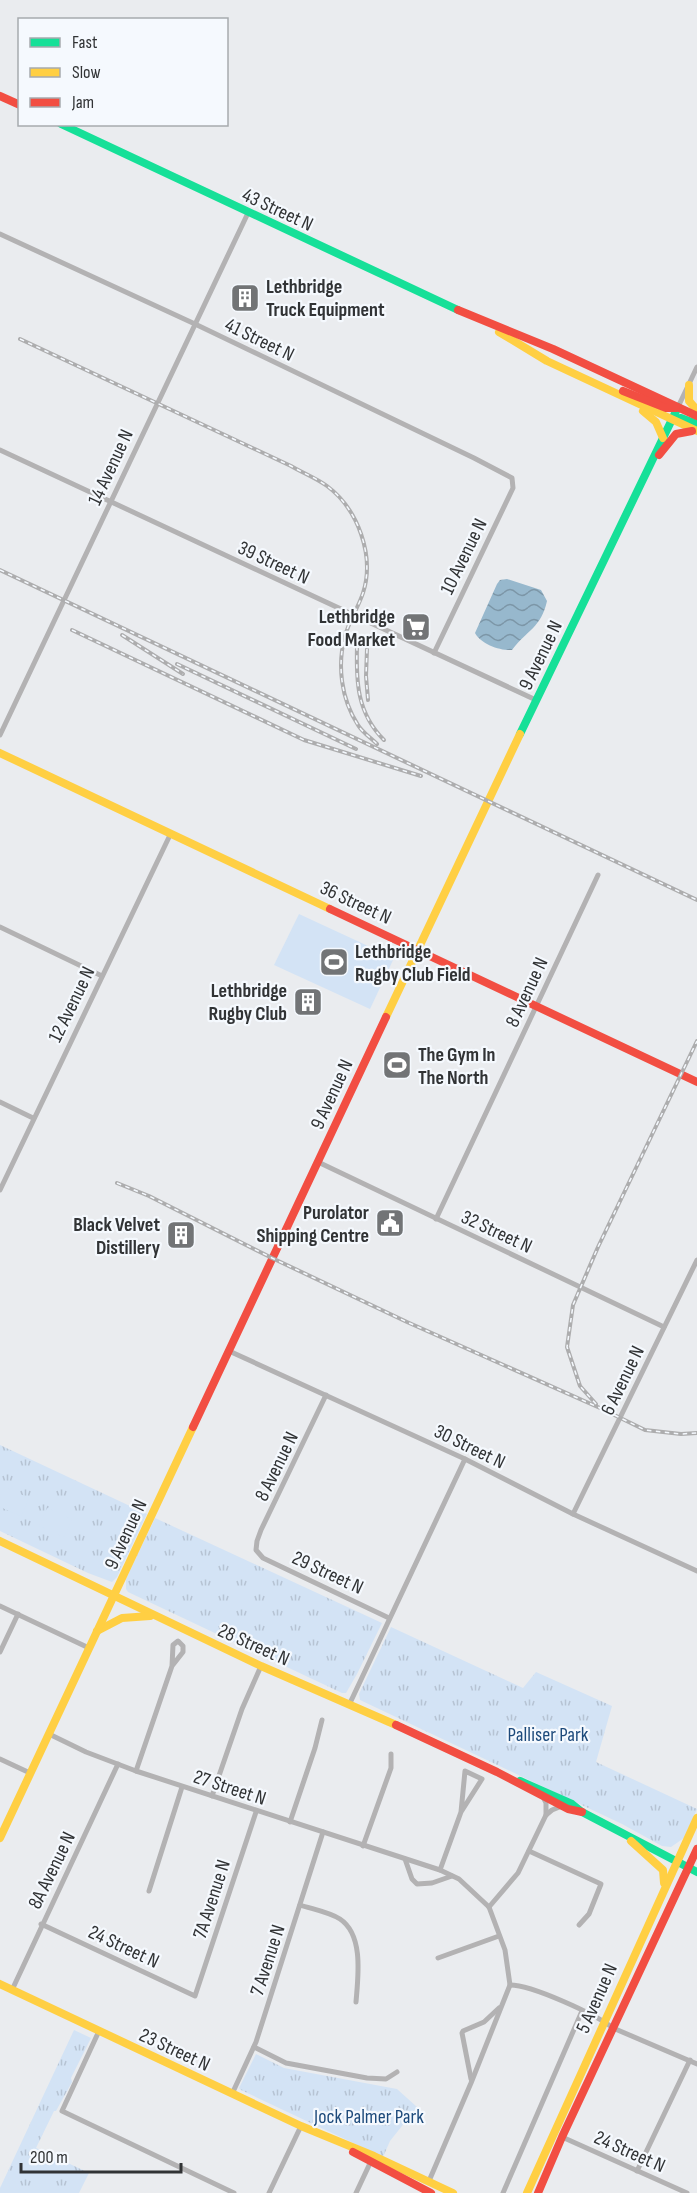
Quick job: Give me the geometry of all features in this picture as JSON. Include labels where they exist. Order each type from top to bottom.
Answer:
[{"type":"main road","points":[[0,96],[18,104]]},
{"type":"main road","name":"43 Street N","points":[[65,126],[482,322],[543,345],[697,416]]},
{"type":"main road","name":"43 Street N","points":[[482,322],[536,355],[697,432]]},
{"type":"main road","points":[[585,378],[666,408],[678,407]]},
{"type":"main road","points":[[689,385],[689,401],[697,410]]},
{"type":"main road","points":[[630,400],[653,418],[663,438]]},
{"type":"main road","name":"9 Avenue N","points":[[0,1838],[418,949],[678,407]]},
{"type":"main road","points":[[672,420],[681,418],[697,424]]},
{"type":"main road","points":[[649,468],[675,434],[684,430],[697,432]]},
{"type":"main road","name":"36 Street N","points":[[0,753],[697,1082]]},
{"type":"main road","name":"28 Street N","points":[[0,1541],[261,1666],[350,1703],[497,1772],[562,1806],[582,1812],[697,1872]]},
{"type":"main road","points":[[96,1632],[109,1623],[128,1616],[155,1616]]},
{"type":"main road","name":"28 Street N","points":[[497,1772],[535,1786],[572,1804],[582,1812]]},
{"type":"main road","name":"5 Avenue N","points":[[527,2193],[697,1818]]},
{"type":"main road","points":[[616,1829],[663,1870],[665,1876],[663,1891]]},
{"type":"main road","name":"5 Avenue N","points":[[538,2193],[697,1850]]},
{"type":"main road","name":"23 Street N","points":[[0,1984],[337,2142],[431,2193]]},
{"type":"main road","name":"23 Street N","points":[[372,2159],[453,2193]]},
{"type":"street","name":"14 Avenue N","points":[[0,735],[248,213]]},
{"type":"street","name":"41 Street N","points":[[0,234],[195,324],[506,474]]},
{"type":"street","name":"9 Avenue N","points":[[678,407],[697,367]]},
{"type":"street","name":"39 Street N","points":[[0,450],[536,700]]},
{"type":"street","name":"10 Avenue N","points":[[434,653],[513,488],[512,478],[506,474]]},
{"type":"street","name":"12 Avenue N","points":[[0,1190],[171,833]]},
{"type":"street","name":"8 Avenue N","points":[[436,1219],[598,875]]},
{"type":"street","points":[[0,927],[102,976]]},
{"type":"street","points":[[0,1102],[33,1118]]},
{"type":"street","name":"32 Street N","points":[[318,1162],[664,1326]]},
{"type":"street","name":"6 Avenue N","points":[[573,1514],[697,1260]]},
{"type":"street","name":"30 Street N","points":[[229,1351],[465,1459],[573,1514],[697,1571]]},
{"type":"street","name":"8 Avenue N","points":[[256,1550],[256,1541],[326,1395]]},
{"type":"street","points":[[350,1703],[465,1459]]},
{"type":"street","name":"29 Street N","points":[[256,1550],[263,1558],[389,1618]]},
{"type":"street","points":[[0,1606],[88,1648]]},
{"type":"street","points":[[0,1652],[18,1614]]},
{"type":"street","points":[[136,1772],[172,1666]]},
{"type":"street","points":[[212,1796],[242,1709],[261,1666]]},
{"type":"street","points":[[290,1822],[322,1720]]},
{"type":"street","name":"27 Street N","points":[[49,1734],[136,1772],[440,1870],[459,1879],[489,1907]]},
{"type":"street","points":[[363,1846],[391,1768],[391,1754]]},
{"type":"street","points":[[0,1758],[30,1773]]},
{"type":"street","name":"8A Avenue N","points":[[12,1990],[118,1764]]},
{"type":"street","points":[[440,1870],[461,1812],[482,1779],[465,1771],[461,1812]]},
{"type":"street","points":[[149,1891],[182,1787]]},
{"type":"street","points":[[542,1796],[546,1803],[546,1815]]},
{"type":"street","points":[[429,2181],[510,1985],[507,1957],[489,1907],[518,1873],[546,1815],[562,1806]]},
{"type":"street","name":"7A Avenue N","points":[[195,1996],[256,1812]]},
{"type":"street","name":"7 Avenue N","points":[[232,2094],[254,2047],[322,1832]]},
{"type":"street","points":[[529,1851],[601,1884],[589,1914],[579,1925]]},
{"type":"street","points":[[405,1859],[412,1879],[417,1884],[432,1883],[452,1876]]},
{"type":"street","points":[[300,1905],[339,1918],[349,1928],[359,1958],[356,2002]]},
{"type":"street","name":"24 Street N","points":[[41,1924],[195,1996]]},
{"type":"street","points":[[438,1958],[499,1936]]},
{"type":"street","points":[[510,1985],[531,1990],[582,2011],[604,2021],[613,2028],[697,2064]]},
{"type":"street","points":[[471,2083],[470,2067],[462,2033],[492,2017],[503,2004]]},
{"type":"street","name":"5 Avenue N","points":[[503,2193],[582,2011]]},
{"type":"street","points":[[99,2031],[62,2111],[234,2193]]},
{"type":"street","points":[[254,2047],[286,2063],[367,2078],[386,2079],[397,2072]]},
{"type":"street","points":[[637,2171],[690,2061]]},
{"type":"street","points":[[269,2193],[301,2126]]},
{"type":"street","name":"24 Street N","points":[[562,2137],[687,2193]]},
{"type":"street","points":[[356,2193],[372,2159]]},
{"type":"green space","name":"Lethbridge Rugby Club Field","points":[[299,914],[394,958],[370,1009],[274,965]]},
{"type":"green space","points":[[0,1445],[147,1514],[117,1577],[112,1582],[0,1531]]},
{"type":"green space","points":[[4,1487],[29,1498],[21,1516],[0,1507],[0,1495]]},
{"type":"green space","points":[[47,1508],[72,1519],[64,1537],[39,1526]]},
{"type":"green space","points":[[155,1518],[382,1623],[346,1693],[128,1592],[126,1579]]},
{"type":"green space","name":"Palliser Park","points":[[391,1627],[523,1688],[536,1672],[612,1706],[596,1762],[697,1809],[684,1838],[671,1847],[662,1846],[622,1824],[360,1700],[359,1694]]},
{"type":"green space","points":[[74,2030],[91,2038],[71,2078],[72,2082],[54,2111],[36,2148],[89,2173],[79,2193],[0,2193],[0,2188]]},
{"type":"green space","name":"Jock Palmer Park","points":[[256,2054],[284,2068],[397,2089],[417,2107],[390,2141],[383,2157],[241,2090],[239,2088]]},
{"type":"green space","points":[[33,2154],[59,2166],[52,2179],[26,2167]]},
{"type":"water","points":[[507,579],[541,590],[547,601],[537,623],[512,650],[491,646],[475,633],[497,584],[500,580]]},
{"type":"railway","points":[[20,339],[291,466],[323,483],[338,496],[355,520],[361,534],[367,564],[363,593],[347,630],[343,647],[342,682],[352,715],[362,730],[377,744]]},
{"type":"railway","points":[[0,570],[697,900]]},
{"type":"railway","points":[[72,630],[304,740],[421,776]]},
{"type":"railway","points":[[122,635],[183,674]]},
{"type":"railway","points":[[357,646],[358,684],[363,708],[375,730],[384,740]]},
{"type":"railway","points":[[367,649],[368,700]]},
{"type":"railway","points":[[177,664],[356,749]]},
{"type":"railway","points":[[596,1404],[580,1386],[567,1347],[573,1305],[598,1247],[697,1041]]},
{"type":"railway","points":[[117,1183],[149,1196],[407,1322],[645,1430],[681,1434],[697,1433]]},
{"type":"traffic: fast","points":[[65,126],[458,310]]},
{"type":"traffic: fast","points":[[520,734],[678,407]]},
{"type":"traffic: fast","points":[[672,420],[681,418],[697,424]]},
{"type":"traffic: fast","points":[[520,1781],[572,1804],[582,1812],[697,1872]]},
{"type":"traffic: slow","points":[[499,332],[547,361],[697,431]]},
{"type":"traffic: slow","points":[[689,385],[689,401],[697,410]]},
{"type":"traffic: slow","points":[[643,411],[656,422],[663,438]]},
{"type":"traffic: slow","points":[[386,1017],[520,734]]},
{"type":"traffic: slow","points":[[0,753],[330,909]]},
{"type":"traffic: slow","points":[[0,1838],[193,1427]]},
{"type":"traffic: slow","points":[[0,1541],[261,1666],[396,1725]]},
{"type":"traffic: slow","points":[[97,1631],[122,1618],[150,1616]]},
{"type":"traffic: slow","points":[[527,2193],[697,1818]]},
{"type":"traffic: slow","points":[[631,1841],[663,1870],[664,1883]]},
{"type":"traffic: slow","points":[[0,1984],[301,2126],[374,2156],[453,2193]]},
{"type":"traffic: jam","points":[[0,96],[18,104]]},
{"type":"traffic: jam","points":[[458,310],[553,349],[697,416]]},
{"type":"traffic: jam","points":[[623,391],[666,408],[676,408]]},
{"type":"traffic: jam","points":[[659,455],[676,434],[692,431]]},
{"type":"traffic: jam","points":[[330,909],[697,1082]]},
{"type":"traffic: jam","points":[[193,1427],[386,1017]]},
{"type":"traffic: jam","points":[[396,1725],[497,1772],[568,1809],[582,1812]]},
{"type":"traffic: jam","points":[[538,2193],[697,1849]]},
{"type":"traffic: jam","points":[[353,2152],[431,2193]]},
{"type":"place","name":"Lethbridge Truck Equipment","points":[[245,298]]},
{"type":"place","name":"Lethbridge Food Market","points":[[416,627]]},
{"type":"place","name":"Lethbridge Rugby Club Field","points":[[334,962]]},
{"type":"place","name":"Lethbridge Rugby Club","points":[[308,1002]]},
{"type":"place","name":"The Gym In The North","points":[[397,1065]]},
{"type":"place","name":"Purolator Shipping Centre","points":[[390,1223]]},
{"type":"place","name":"Black Velvet Distillery","points":[[181,1235]]}]
